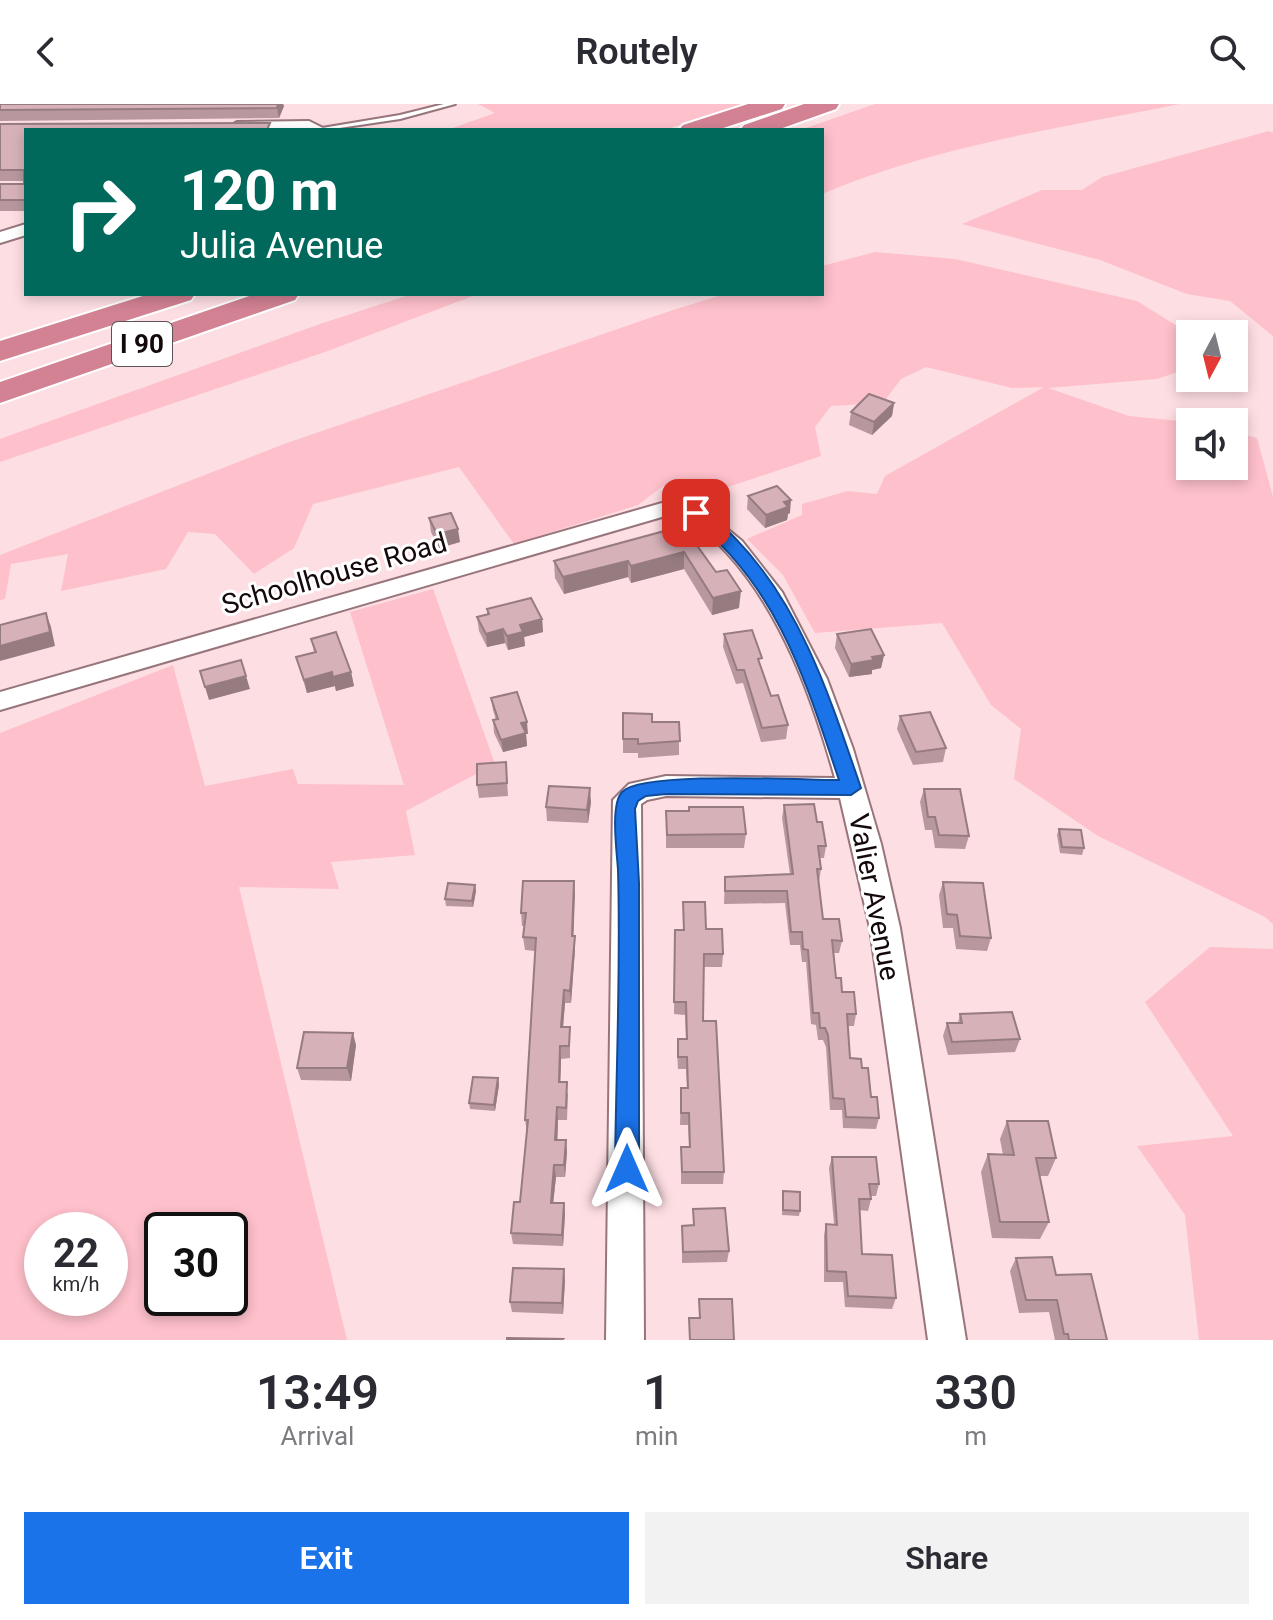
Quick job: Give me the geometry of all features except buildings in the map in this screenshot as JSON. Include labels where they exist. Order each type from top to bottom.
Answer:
[{"type":"highway","points":[[698,128],[773,104]]},
{"type":"highway","points":[[759,128],[827,104]]},
{"type":"highway","name":"I 90","points":[[0,351],[174,296]]},
{"type":"highway","name":"I 90","points":[[0,393],[278,296]]},
{"type":"street","points":[[216,126],[306,125],[316,128]]},
{"type":"street","points":[[0,238],[24,230]]},
{"type":"street","name":"Schoolhouse Road","points":[[0,701],[684,504]]},
{"type":"street","name":"Valier Avenue","points":[[684,504],[734,546],[758,574],[781,609],[814,679],[851,788],[875,873],[885,928],[947,1340]]},
{"type":"street","points":[[625,1340],[627,800],[642,789],[666,786],[851,788]]},
{"type":"lane","points":[[326,128],[400,117],[452,104]]},
{"type":"shaded area","points":[[478,104],[747,104],[670,128],[453,128],[495,113]]},
{"type":"shaded area","points":[[875,104],[1180,104],[953,151],[865,177],[824,193],[824,128],[806,128]]},
{"type":"shaded area","points":[[1269,131],[1273,133],[1273,336],[1230,301],[1187,294],[1100,260],[962,224],[1042,190],[1082,190],[1102,177]]},
{"type":"shaded area","points":[[875,252],[955,259],[1137,301],[1176,325],[1176,373],[1157,379],[1048,388],[1129,416],[1176,421],[1176,480],[1248,480],[1248,436],[1257,438],[1273,497],[1273,924],[1265,917],[1098,836],[1014,779],[1021,729],[991,705],[942,623],[815,633],[783,575],[747,539],[802,515],[802,504],[848,491],[877,494],[885,476],[1044,387],[1012,388],[926,367],[901,379],[883,403],[831,406],[815,427],[821,456],[722,489],[663,486],[638,505],[514,544],[459,467],[313,504],[294,548],[254,574],[215,534],[188,532],[166,569],[61,591],[68,554],[11,564],[5,599],[0,600],[0,555],[284,444],[719,296],[824,296],[824,265]]},
{"type":"shaded area","points":[[406,296],[473,296],[325,352],[0,462],[0,439]]},
{"type":"shaded area","points":[[433,589],[495,764],[406,811],[415,855],[331,862],[339,889],[239,887],[347,1340],[0,1340],[0,733],[173,665],[205,786],[293,769],[298,784],[404,785],[350,612]]},
{"type":"shaded area","points":[[1210,947],[1273,949],[1273,1340],[1199,1340],[1185,1215],[1137,1146],[1233,1136],[1145,1002]]},
{"type":"route","points":[[627,1169],[627,800],[642,789],[666,786],[851,788],[814,679],[781,609],[747,560],[696,513]]}]
